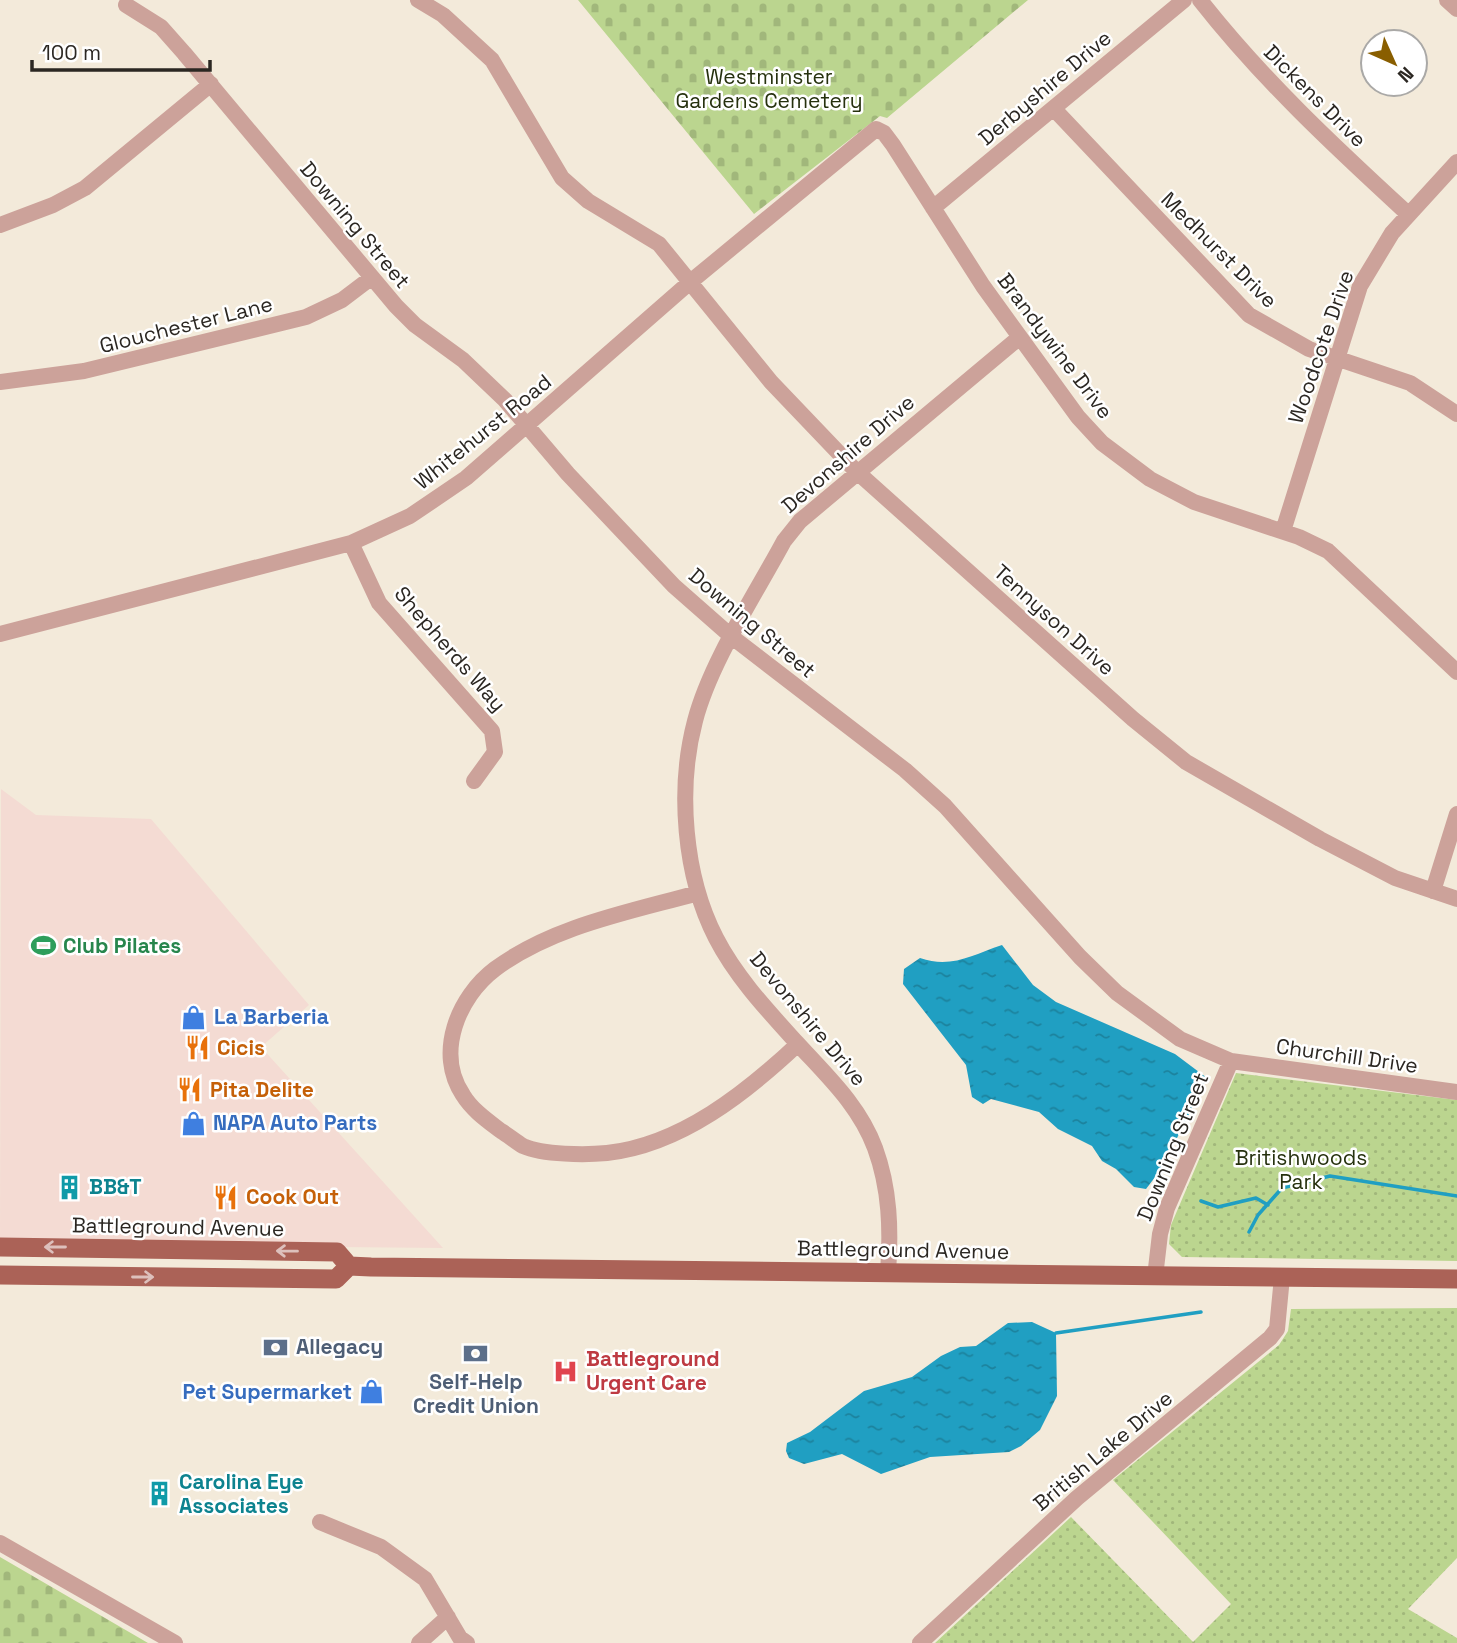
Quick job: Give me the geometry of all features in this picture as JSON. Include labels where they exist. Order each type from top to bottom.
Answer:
[{"type":"main road","name":"Battleground Avenue","points":[[0,1247],[337,1252],[349,1266]]},
{"type":"main road","points":[[75,1276],[90,1265],[128,1262],[134,1249]]},
{"type":"main road","name":"Battleground Avenue","points":[[0,1275],[336,1279],[349,1266],[1457,1279]]},
{"type":"street","name":"Tennyson Drive","points":[[418,0],[443,15],[492,60],[562,178],[588,201],[659,244],[771,382],[856,471],[1133,719],[1186,762],[1333,845],[1395,878],[1457,899]]},
{"type":"street","name":"Derbyshire Drive","points":[[933,208],[1184,0]]},
{"type":"street","name":"Dickens Drive","points":[[1200,0],[1265,78],[1337,151],[1408,214]]},
{"type":"street","points":[[1447,0],[1457,9]]},
{"type":"street","name":"Downing Street","points":[[126,5],[160,27],[211,84],[371,278],[415,325],[485,380],[568,474],[674,586],[732,637],[905,770],[945,806],[1071,948],[1117,993],[1180,1039],[1231,1061],[1167,1208],[1160,1234],[1155,1277]]},
{"type":"street","points":[[0,225],[53,205],[85,188],[211,84]]},
{"type":"street","name":"Medhurst Drive","points":[[1054,109],[1249,315],[1289,340],[1410,383],[1457,414]]},
{"type":"street","name":"Whitehurst Road","points":[[0,634],[351,543],[396,524],[466,478],[689,283],[876,129]]},
{"type":"street","name":"Brandywine Drive","points":[[876,129],[884,133],[893,145],[1020,337],[1082,422],[1132,466],[1200,505],[1310,541],[1340,559],[1457,672]]},
{"type":"street","name":"Woodcote Drive","points":[[1283,531],[1360,286],[1377,254],[1408,214],[1457,162]]},
{"type":"street","name":"Glouchester Lane","points":[[0,383],[85,371],[306,317],[342,300],[371,278]]},
{"type":"street","name":"Devonshire Drive","points":[[888,1273],[888,1199],[874,1146],[838,1085],[798,1044],[741,976],[716,938],[698,892],[688,825],[688,753],[695,719],[732,637],[784,541],[800,521],[856,471],[1020,337]]},
{"type":"street","name":"Shepherds Way","points":[[351,543],[379,603],[492,731],[495,752],[474,781]]},
{"type":"street","points":[[1433,891],[1457,814]]},
{"type":"street","points":[[698,892],[564,932],[515,956],[494,971],[470,993],[455,1023],[450,1062],[462,1095],[485,1119],[524,1146],[566,1153],[609,1153],[652,1141],[690,1124],[735,1098],[798,1044]]},
{"type":"street","name":"Churchill Drive","points":[[1231,1061],[1457,1092]]},
{"type":"street","name":"British Lake Drive","points":[[920,1643],[1077,1497],[1270,1339],[1277,1329],[1282,1277]]},
{"type":"street","points":[[320,1521],[381,1547],[425,1579],[460,1638],[467,1643]]},
{"type":"street","points":[[0,1543],[175,1643]]},
{"type":"street","points":[[419,1643],[448,1616]]},
{"type":"shaded area","points":[[1,789],[36,815],[151,819],[309,1005],[261,1047],[443,1248],[0,1244]]},
{"type":"green space","name":"Westminster Gardens Cemetery","points":[[578,0],[1028,0],[887,118],[880,116],[754,214]]},
{"type":"green space","name":"Britishwoods Park","points":[[1236,1073],[1457,1100],[1457,1261],[1182,1257],[1169,1244],[1171,1225]]},
{"type":"green space","points":[[1457,1308],[1457,1558],[1408,1609],[1457,1638],[1457,1643],[935,1643],[1071,1517],[1193,1642],[1231,1604],[1113,1480],[1279,1345],[1288,1331],[1291,1309]]},
{"type":"green space","points":[[0,1557],[148,1643],[0,1643]]},
{"type":"water","points":[[1002,945],[1033,985],[1056,1002],[1175,1054],[1207,1078],[1162,1168],[1146,1189],[1134,1187],[1116,1169],[1102,1161],[1092,1146],[1058,1129],[1039,1112],[991,1099],[983,1104],[972,1097],[966,1065],[903,984],[904,969],[920,958],[952,961]]},
{"type":"water","points":[[1032,1322],[1056,1333],[1057,1396],[1040,1430],[1021,1446],[1009,1452],[930,1457],[881,1474],[842,1454],[804,1464],[789,1458],[787,1443],[810,1432],[864,1391],[912,1377],[941,1356],[960,1347],[976,1346],[1008,1323]]},
{"type":"waterway","points":[[1249,1232],[1258,1215],[1282,1188],[1330,1176],[1457,1196]]},
{"type":"waterway","points":[[1201,1201],[1218,1207],[1256,1198],[1268,1205]]},
{"type":"waterway","points":[[1056,1333],[1201,1312]]},
{"type":"place","name":"Club Pilates","points":[[43,946]]},
{"type":"place","name":"La Barberia","points":[[194,1017]]},
{"type":"place","name":"Cicis","points":[[197,1048]]},
{"type":"place","name":"Pita Delite","points":[[190,1090]]},
{"type":"place","name":"NAPA Auto Parts","points":[[193,1123]]},
{"type":"place","name":"BB&T","points":[[69,1187]]},
{"type":"place","name":"Cook Out","points":[[226,1197]]},
{"type":"place","name":"Allegacy","points":[[276,1347]]},
{"type":"place","name":"Self-Help Credit Union","points":[[476,1353]]},
{"type":"place","name":"Battleground Urgent Care","points":[[566,1371]]},
{"type":"place","name":"Pet Supermarket","points":[[372,1392]]},
{"type":"place","name":"Carolina Eye Associates","points":[[159,1494]]}]
